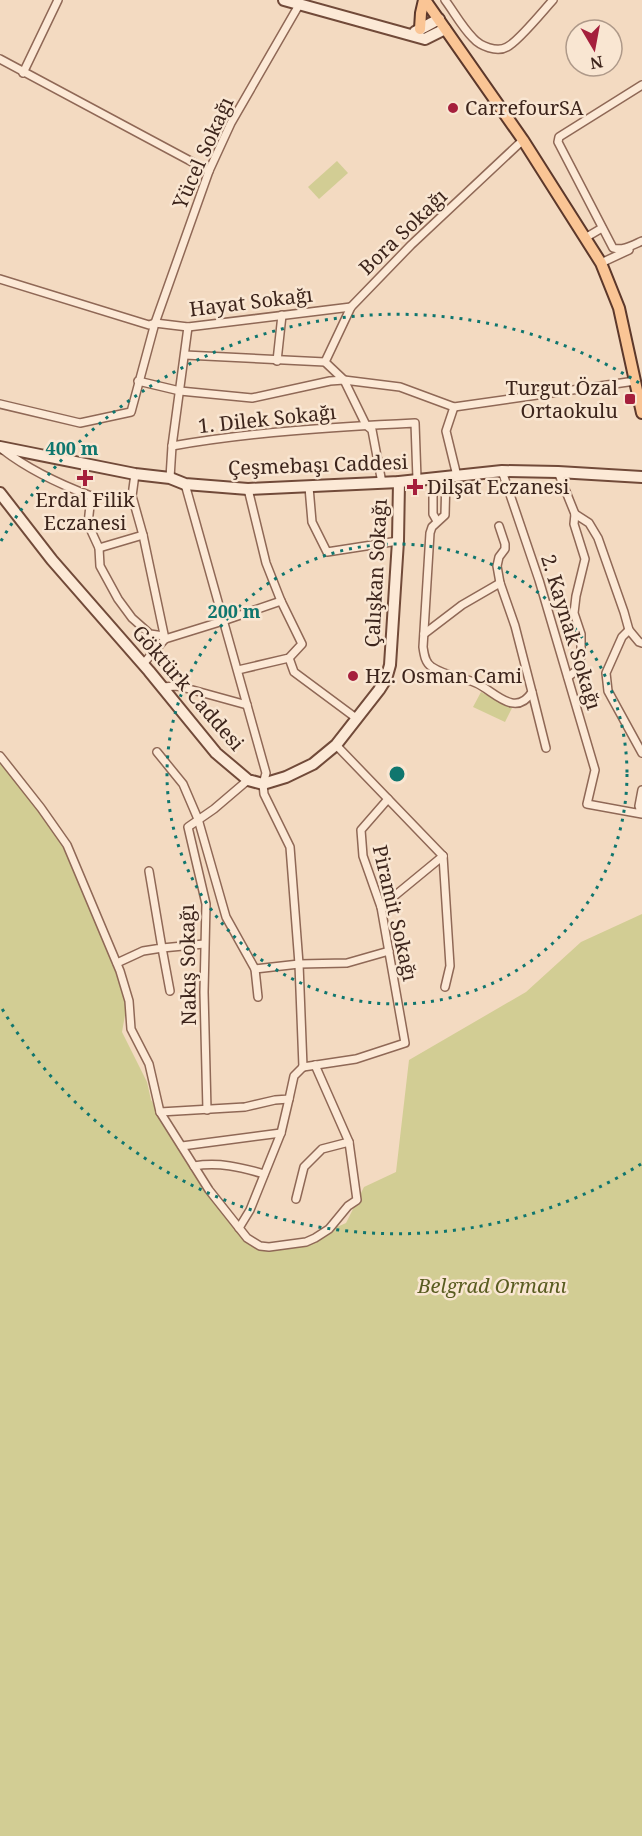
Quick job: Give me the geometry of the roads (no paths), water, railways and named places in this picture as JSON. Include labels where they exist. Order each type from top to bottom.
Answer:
[{"type":"main road","points":[[284,0],[416,32],[426,39],[442,24]]},
{"type":"main road","points":[[416,32],[424,0]]},
{"type":"main road","points":[[424,0],[523,140],[601,263],[620,308],[642,412]]},
{"type":"main road","name":"Çeşmebaşı Caddesi","points":[[0,447],[135,474],[170,478],[185,484],[248,489],[399,482],[502,471],[558,471],[642,477]]},
{"type":"main road","name":"Çalışkan Sokağı","points":[[263,784],[286,777],[313,764],[336,745],[386,679],[390,665],[398,541],[399,482]]},
{"type":"main road","name":"Göktürk Caddesi","points":[[0,493],[52,560],[143,664],[216,753],[248,780],[263,784]]},
{"type":"street","points":[[23,73],[58,0]]},
{"type":"street","points":[[445,0],[474,40],[497,50],[507,47],[518,38],[553,0]]},
{"type":"street","name":"Yücel Sokağı","points":[[0,404],[80,423],[131,412],[155,323],[209,171],[231,123],[299,5]]},
{"type":"street","points":[[0,59],[209,171]]},
{"type":"street","points":[[642,85],[559,137],[560,148],[613,248],[628,248],[642,243]]},
{"type":"street","name":"Bora Sokağı","points":[[326,362],[351,307],[411,245],[523,140]]},
{"type":"street","points":[[585,238],[602,228]]},
{"type":"street","points":[[601,263],[642,243]]},
{"type":"street","name":"Hayat Sokağı","points":[[0,279],[149,325],[155,323],[188,327],[351,307]]},
{"type":"street","points":[[278,361],[282,315]]},
{"type":"street","points":[[170,478],[172,446],[188,327]]},
{"type":"street","points":[[185,355],[326,362],[344,380],[366,425],[372,430],[382,483]]},
{"type":"street","points":[[138,381],[180,391],[252,398],[319,383],[344,380],[400,387],[454,407],[635,381]]},
{"type":"street","points":[[454,407],[446,431],[452,476],[445,515],[437,521],[430,533],[423,647],[425,658],[430,667],[477,683],[510,703],[518,703],[532,692]]},
{"type":"street","name":"1. Dilek Sokağı","points":[[172,446],[366,425],[415,423],[417,479]]},
{"type":"street","points":[[0,447],[19,462],[44,476],[91,496],[88,524],[99,548],[100,566],[132,618],[150,634],[165,637],[223,621],[281,601]]},
{"type":"street","name":"2. Kaynak Sokağı","points":[[502,471],[539,580],[595,770],[587,804],[642,814]]},
{"type":"street","points":[[558,471],[575,514],[574,524],[585,559],[574,613],[580,634],[581,656],[577,670],[568,677]]},
{"type":"street","points":[[135,474],[132,496],[143,535],[165,637]]},
{"type":"street","points":[[433,478],[434,514],[437,521]]},
{"type":"street","points":[[185,484],[266,773],[263,784],[264,794],[290,848],[299,964],[303,1067]]},
{"type":"street","points":[[309,487],[312,522],[327,552],[398,541]]},
{"type":"street","points":[[238,670],[289,658],[302,644],[266,563],[248,489]]},
{"type":"street","points":[[575,514],[589,523],[598,538],[629,630],[642,643]]},
{"type":"street","points":[[499,526],[505,544],[497,566],[500,583],[515,626],[546,748]]},
{"type":"street","points":[[99,548],[143,535]]},
{"type":"street","points":[[424,634],[462,605],[500,583]]},
{"type":"street","points":[[629,630],[622,637],[606,673],[608,691],[642,753]]},
{"type":"street","points":[[143,664],[165,637]]},
{"type":"street","points":[[289,658],[294,672],[356,718]]},
{"type":"street","points":[[161,687],[178,686],[247,705]]},
{"type":"street","points":[[336,745],[443,856],[450,966],[445,987]]},
{"type":"street","points":[[157,753],[183,784],[198,819],[226,917],[255,969],[258,997]]},
{"type":"street","points":[[0,756],[41,808],[67,846],[117,963],[129,1001],[131,1029],[150,1064],[160,1112],[209,1190],[239,1228],[247,1238],[254,1243],[269,1247],[306,1242],[323,1234],[348,1206],[357,1200],[349,1142],[315,1065],[303,1067],[294,1076],[281,1133],[250,1210],[239,1228]]},
{"type":"street","points":[[198,819],[214,809],[248,780]]},
{"type":"street","points":[[642,790],[639,806],[642,814]]},
{"type":"street","name":"Piramit Sokağı","points":[[315,1065],[356,1059],[405,1043],[381,907],[363,856],[361,830],[388,799]]},
{"type":"street","name":"Nakış Sokağı","points":[[198,819],[188,827],[206,904],[204,944],[207,1110]]},
{"type":"street","points":[[381,907],[443,856]]},
{"type":"street","points":[[149,871],[171,992]]},
{"type":"street","points":[[117,963],[143,951],[204,944]]},
{"type":"street","points":[[255,969],[299,964],[347,963],[389,951]]},
{"type":"street","points":[[160,1112],[245,1107],[289,1099]]},
{"type":"street","points":[[182,1146],[281,1133]]},
{"type":"street","points":[[297,1199],[304,1167],[322,1149],[349,1142]]},
{"type":"street","points":[[194,1166],[225,1164],[264,1174]]},
{"type":"place","name":"CarrefourSA","points":[[453,108]]},
{"type":"place","name":"Turgut Özal Ortaokulu","points":[[630,399]]},
{"type":"place","name":"Erdal Filik Eczanesi","points":[[85,478]]},
{"type":"place","name":"Dilşat Eczanesi","points":[[415,487]]},
{"type":"place","name":"Hz. Osman Cami","points":[[353,676]]},
{"type":"park label","name":"Belgrad Ormanı","points":[[492,1286]]}]
